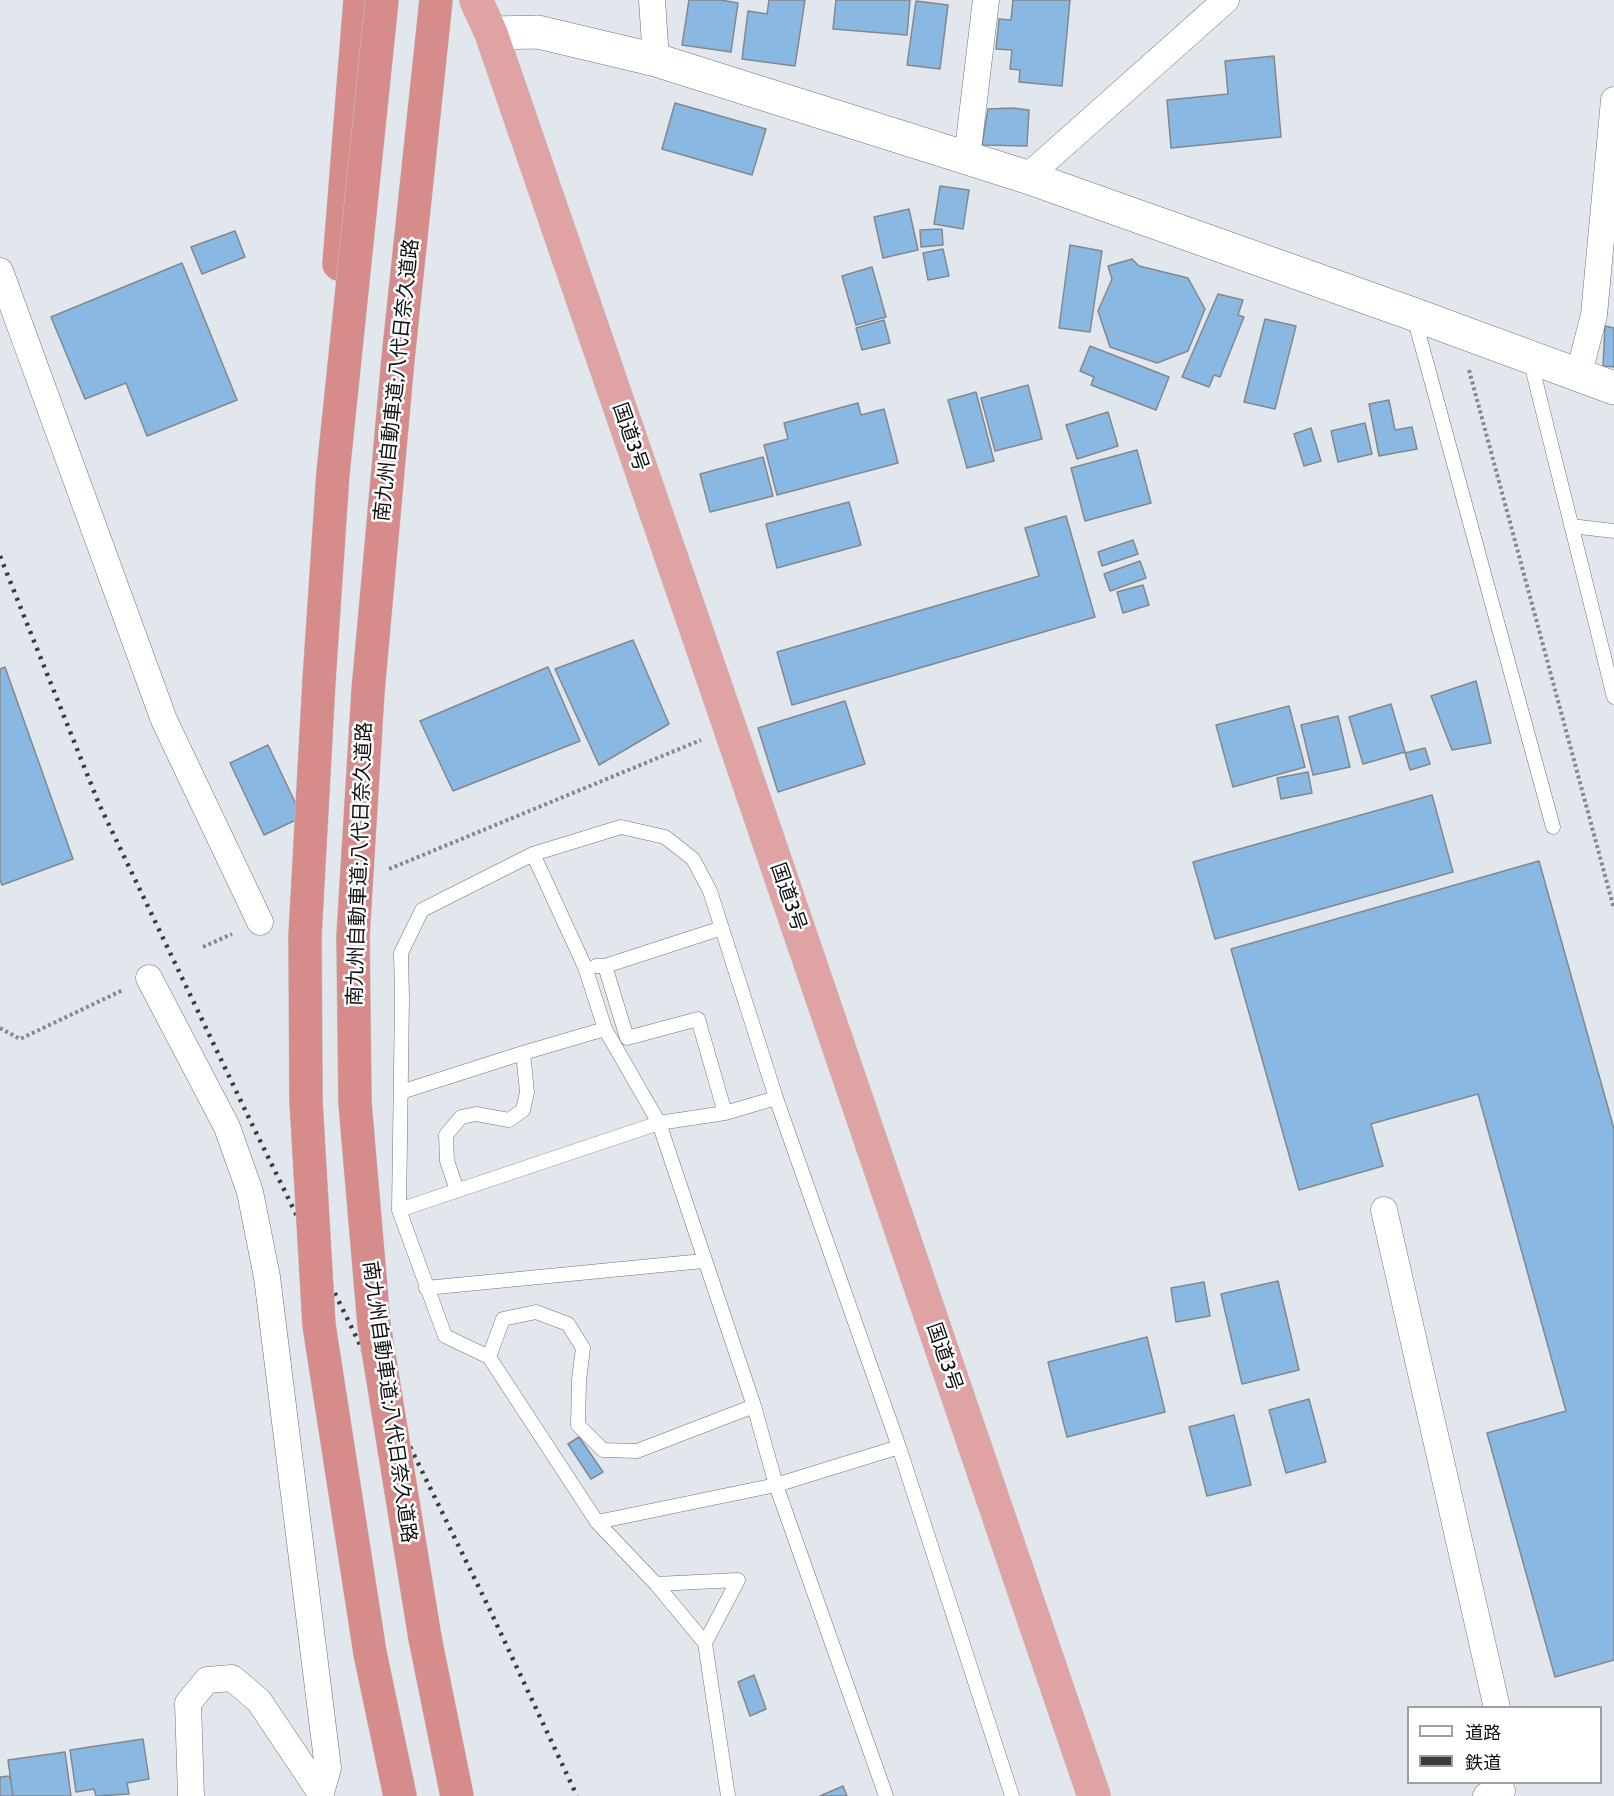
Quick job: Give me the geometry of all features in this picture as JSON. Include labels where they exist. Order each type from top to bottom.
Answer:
[{"type":"highway","points":[[333,472],[330,381],[360,0]]},
{"type":"highway","points":[[382,0],[333,472],[305,936],[306,1101],[319,1325],[370,1653],[400,1796]]},
{"type":"highway","name":"南九州自動車道;八代日奈久道路","points":[[436,0],[398,359],[368,691],[353,936],[355,1103],[374,1325],[424,1638],[457,1796]]},
{"type":"highway","name":"国道3号","points":[[476,0],[491,33],[1094,1796]]},
{"type":"street","points":[[651,0],[656,60]]},
{"type":"street","points":[[967,158],[986,0]]},
{"type":"street","points":[[1027,177],[1226,0]]},
{"type":"street","points":[[491,33],[538,32],[656,60],[967,158],[1027,177],[1578,377],[1614,388]]},
{"type":"street","points":[[1578,377],[1594,315],[1614,99]]},
{"type":"street","points":[[0,271],[164,720],[260,922]]},
{"type":"street","points":[[149,978],[226,1127],[254,1213],[267,1277],[328,1768],[320,1794]]},
{"type":"street","points":[[1384,1210],[1497,1706]]},
{"type":"street","points":[[190,1796],[188,1703],[207,1680],[232,1678],[259,1701],[320,1794]]},
{"type":"lane","points":[[1440,325],[1553,827]]},
{"type":"lane","points":[[1530,358],[1614,697]]},
{"type":"lane","points":[[1571,526],[1614,531]]},
{"type":"lane","points":[[728,1796],[705,1643],[656,1584],[597,1522],[489,1357],[445,1336],[399,1210],[401,953],[422,910],[533,854],[621,827],[665,837],[693,859],[711,891],[776,1098],[899,1447],[1012,1796]]},
{"type":"lane","points":[[533,854],[585,967],[605,1029],[659,1123],[754,1406],[776,1485],[886,1796]]},
{"type":"lane","points":[[585,967],[605,966],[722,928]]},
{"type":"lane","points":[[605,966],[627,1038],[698,1019],[725,1113]]},
{"type":"lane","points":[[401,1092],[605,1029]]},
{"type":"lane","points":[[458,1190],[447,1161],[446,1135],[460,1117],[476,1114],[509,1120],[523,1110],[527,1092],[523,1053]]},
{"type":"lane","points":[[399,1210],[659,1123],[725,1113],[776,1098]]},
{"type":"lane","points":[[426,1288],[704,1261]]},
{"type":"lane","points":[[489,1357],[503,1319],[536,1312],[568,1324],[583,1348],[579,1380],[578,1425],[603,1449],[637,1451],[754,1406]]},
{"type":"lane","points":[[597,1522],[776,1485],[899,1447]]},
{"type":"lane","points":[[656,1584],[738,1580],[705,1643]]},
{"type":"path","points":[[1440,325],[1466,359],[1614,909]]},
{"type":"path","points":[[380,872],[730,728]]},
{"type":"path","points":[[203,947],[260,922]]},
{"type":"path","points":[[0,1028],[20,1039],[149,978]]},
{"type":"building","points":[[689,0],[721,0],[738,3],[731,52],[682,45]]},
{"type":"building","points":[[769,0],[805,0],[795,66],[742,59],[748,11],[767,14]]},
{"type":"building","points":[[836,0],[910,0],[907,35],[833,29]]},
{"type":"building","points":[[1013,0],[1070,0],[1062,86],[1019,82],[1020,70],[1010,69],[1012,50],[996,49],[999,19],[1011,20]]},
{"type":"building","points":[[916,1],[948,5],[940,69],[907,65]]},
{"type":"building","points":[[1274,56],[1281,137],[1171,148],[1167,100],[1228,94],[1225,61]]},
{"type":"building","points":[[675,103],[766,129],[752,175],[662,149]]},
{"type":"building","points":[[988,109],[1029,110],[1027,146],[982,145]]},
{"type":"building","points":[[940,186],[969,190],[963,229],[934,224]]},
{"type":"building","points":[[909,209],[918,250],[883,258],[874,217]]},
{"type":"building","points":[[942,229],[943,245],[921,247],[920,230]]},
{"type":"building","points":[[235,231],[245,257],[202,274],[191,247]]},
{"type":"building","points":[[1070,245],[1102,251],[1090,332],[1059,328]]},
{"type":"building","points":[[943,249],[949,276],[928,280],[923,253]]},
{"type":"building","points":[[1132,259],[1139,266],[1188,278],[1205,309],[1188,351],[1157,363],[1110,347],[1098,311],[1112,279],[1108,266]]},
{"type":"building","points":[[182,263],[237,400],[147,436],[126,383],[85,399],[51,317]]},
{"type":"building","points":[[872,267],[886,317],[856,325],[842,276]]},
{"type":"building","points":[[1218,294],[1243,300],[1238,315],[1244,317],[1220,377],[1214,375],[1209,387],[1182,377]]},
{"type":"building","points":[[1265,319],[1296,326],[1275,409],[1244,402]]},
{"type":"building","points":[[884,320],[890,343],[862,350],[856,328]]},
{"type":"building","points":[[1605,326],[1614,328],[1614,367],[1603,366]]},
{"type":"building","points":[[1090,346],[1169,377],[1156,410],[1091,385],[1094,377],[1080,371]]},
{"type":"building","points":[[1028,385],[1042,439],[995,451],[981,398]]},
{"type":"building","points":[[976,392],[994,461],[967,468],[948,400]]},
{"type":"building","points":[[1389,400],[1395,430],[1412,427],[1417,449],[1379,456],[1369,404]]},
{"type":"building","points":[[858,403],[861,415],[884,409],[898,463],[777,495],[764,445],[788,439],[784,423]]},
{"type":"building","points":[[1108,412],[1118,446],[1077,459],[1066,425]]},
{"type":"building","points":[[1365,423],[1372,454],[1338,462],[1331,431]]},
{"type":"building","points":[[1311,428],[1321,461],[1304,466],[1294,434]]},
{"type":"building","points":[[1137,450],[1151,503],[1085,521],[1071,468]]},
{"type":"building","points":[[763,457],[773,496],[710,512],[700,474]]},
{"type":"building","points":[[849,502],[861,545],[777,568],[766,524]]},
{"type":"building","points":[[1066,516],[1095,617],[792,705],[777,652],[1039,576],[1025,528]]},
{"type":"building","points":[[1133,540],[1138,554],[1102,566],[1098,552]]},
{"type":"building","points":[[1140,561],[1146,578],[1110,591],[1104,574]]},
{"type":"building","points":[[1143,585],[1149,605],[1123,613],[1117,592]]},
{"type":"building","points":[[633,640],[669,724],[599,765],[555,669]]},
{"type":"building","points":[[5,667],[73,859],[2,885],[0,880],[0,669]]},
{"type":"building","points":[[548,667],[580,741],[453,791],[420,721]]},
{"type":"building","points":[[1476,681],[1491,743],[1452,750],[1431,696]]},
{"type":"building","points":[[845,701],[865,764],[778,792],[758,728]]},
{"type":"building","points":[[1391,704],[1405,752],[1363,764],[1349,717]]},
{"type":"building","points":[[1289,706],[1305,767],[1233,787],[1216,725]]},
{"type":"building","points":[[1338,716],[1350,767],[1313,775],[1301,725]]},
{"type":"building","points":[[268,745],[302,817],[264,835],[230,763]]},
{"type":"building","points":[[1425,748],[1430,764],[1410,770],[1405,753]]},
{"type":"building","points":[[1308,772],[1312,793],[1281,799],[1277,778]]},
{"type":"building","points":[[1432,795],[1453,872],[1215,939],[1193,862]]},
{"type":"building","points":[[1539,861],[1614,1129],[1614,1660],[1555,1677],[1487,1433],[1566,1411],[1478,1094],[1371,1124],[1383,1166],[1299,1190],[1231,949]]},
{"type":"building","points":[[1278,1281],[1299,1370],[1242,1384],[1221,1294]]},
{"type":"building","points":[[1204,1282],[1210,1316],[1176,1322],[1171,1288]]},
{"type":"building","points":[[1147,1337],[1165,1412],[1067,1437],[1048,1362]]},
{"type":"building","points":[[1309,1399],[1326,1462],[1286,1473],[1269,1410]]},
{"type":"building","points":[[1234,1415],[1251,1485],[1207,1496],[1189,1427]]},
{"type":"building","points":[[579,1437],[603,1472],[591,1479],[568,1444]]},
{"type":"building","points":[[754,1675],[766,1709],[750,1716],[738,1682]]},
{"type":"building","points":[[143,1739],[149,1779],[127,1783],[129,1794],[96,1796],[94,1789],[76,1792],[70,1750]]},
{"type":"building","points":[[65,1752],[71,1796],[13,1796],[8,1760]]},
{"type":"building","points":[[10,1776],[13,1796],[0,1796],[0,1777]]},
{"type":"building","points":[[843,1786],[847,1796],[820,1796]]},
{"type":"railway","points":[[0,556],[99,804],[248,1116],[489,1608],[577,1796]]}]
